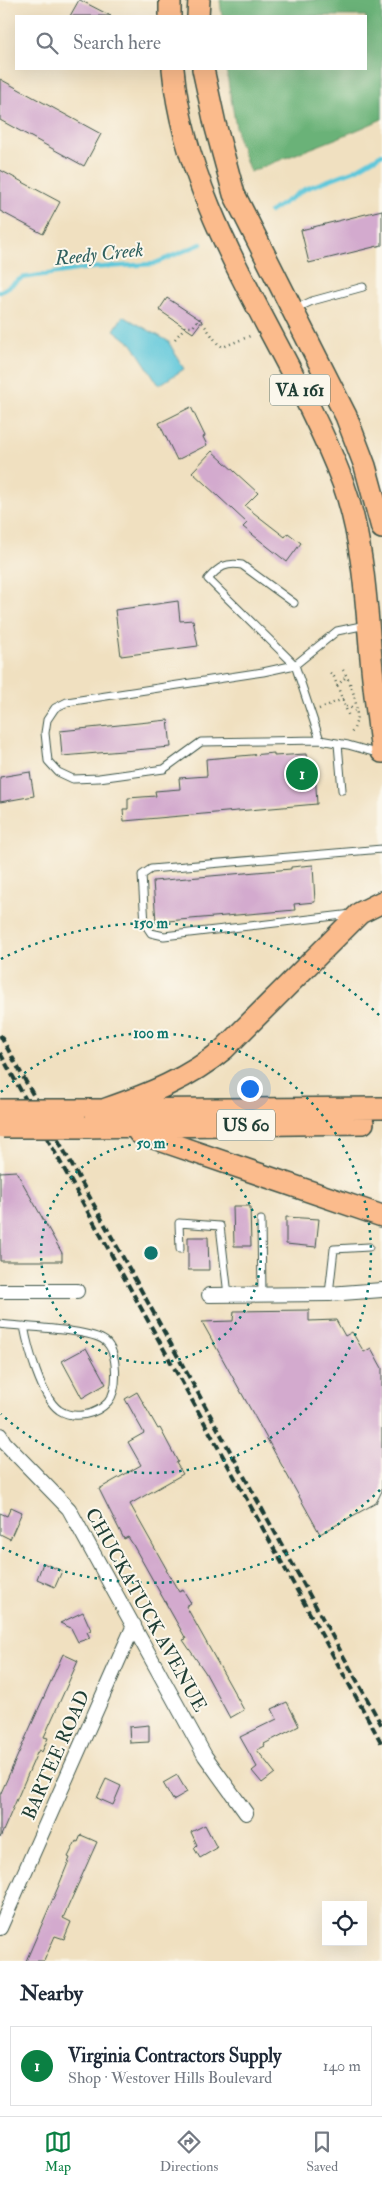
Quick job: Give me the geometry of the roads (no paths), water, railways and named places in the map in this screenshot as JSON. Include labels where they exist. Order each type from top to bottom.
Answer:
[{"type":"main road","points":[[170,0],[170,15]]},
{"type":"main road","points":[[198,15],[199,0]]},
{"type":"main road","name":"VA 161","points":[[174,70],[175,85],[186,138],[208,203],[239,270],[325,441],[344,486],[358,543],[382,754]]},
{"type":"main road","name":"VA 161","points":[[203,70],[214,124],[234,194],[346,416],[365,466],[382,528]]},
{"type":"main road","points":[[110,1118],[199,1069],[224,1049],[360,914],[382,902]]},
{"type":"main road","name":"US 60","points":[[1,1122],[82,1118],[380,1115]]},
{"type":"main road","points":[[110,1118],[154,1137],[382,1216]]},
{"type":"street","points":[[0,1291],[78,1290]]},
{"type":"street","points":[[209,1295],[329,1294],[382,1290]]},
{"type":"street","name":"CHUCKATUCK AVENUE","points":[[0,1435],[4,1442],[69,1509],[205,1756],[246,1813]]},
{"type":"street","name":"BARTEE ROAD","points":[[0,1928],[134,1625]]},
{"type":"lane","points":[[292,310],[312,301],[363,287]]},
{"type":"lane","points":[[294,603],[242,565],[223,565],[208,579],[295,665],[320,740]]},
{"type":"lane","points":[[368,624],[337,631],[295,665],[263,672],[66,702],[55,708],[47,720],[45,733],[48,761],[58,772],[73,779],[99,778],[164,769],[201,742],[320,740],[382,754]]},
{"type":"lane","points":[[338,744],[342,790]]},
{"type":"lane","points":[[360,914],[164,936],[151,933],[146,924],[142,874],[151,869],[382,849]]},
{"type":"lane","points":[[261,1220],[262,1295]]},
{"type":"lane","points":[[180,1249],[179,1222],[220,1226],[228,1295]]},
{"type":"lane","points":[[329,1294],[334,1249],[369,1247]]},
{"type":"lane","points":[[0,1324],[24,1326],[88,1334],[104,1341],[113,1351],[116,1366],[108,1401],[84,1416],[71,1416],[59,1410],[50,1399],[30,1356],[24,1326]]},
{"type":"water","points":[[123,316],[168,341],[184,369],[159,385],[132,344],[114,330]]},
{"type":"waterway","name":"Reedy Creek","points":[[270,212],[305,189],[355,170],[382,154]]},
{"type":"waterway","name":"Reedy Creek","points":[[0,292],[22,278],[89,268],[153,264],[201,244]]},
{"type":"railway","points":[[0,1035],[382,1726]]},
{"type":"railway","points":[[0,1053],[382,1744]]},
{"type":"place","name":"Virginia Contractors Supply","points":[[302,774]]}]
